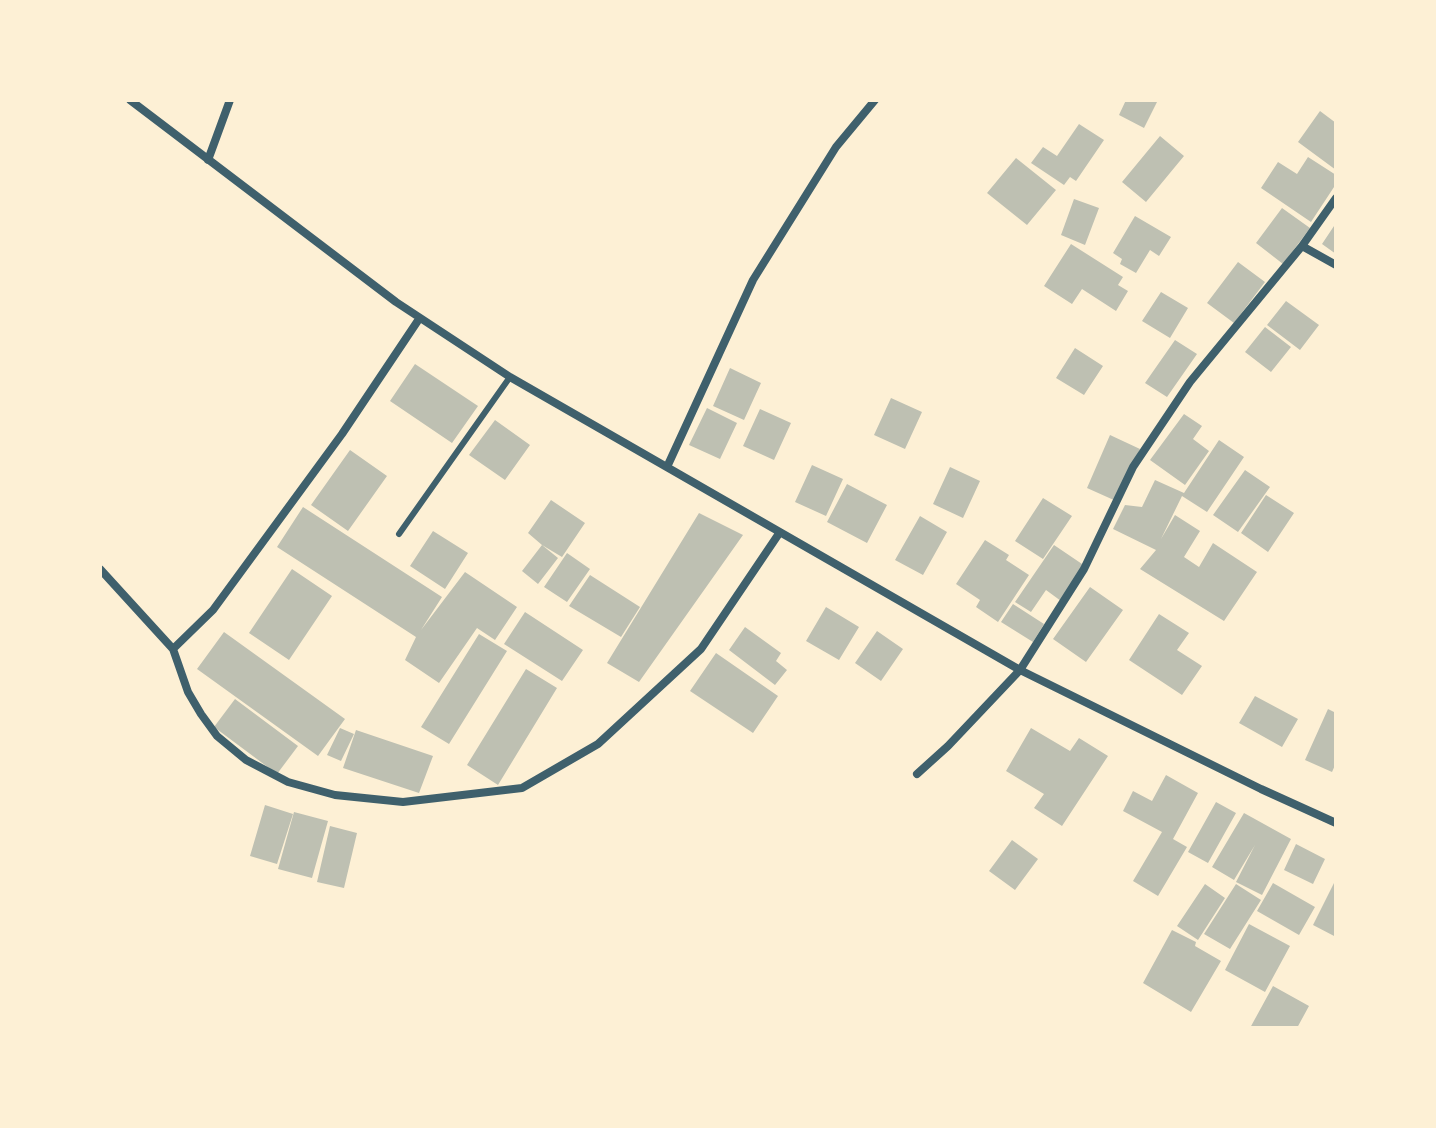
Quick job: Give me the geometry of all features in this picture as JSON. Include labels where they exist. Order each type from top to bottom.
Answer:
[{"type":"street","points":[[130,100],[419,319],[510,377],[1020,670],[1336,823]]},
{"type":"street","points":[[208,160],[230,100]]},
{"type":"street","points":[[667,467],[753,280],[836,147],[875,100]]},
{"type":"street","points":[[917,774],[1020,670],[1084,569],[1133,467],[1190,382],[1302,246],[1336,198]]},
{"type":"street","points":[[1302,246],[1336,265]]},
{"type":"street","points":[[173,649],[213,610],[342,434],[419,319]]},
{"type":"street","points":[[100,569],[173,649],[188,692],[217,736],[246,760],[288,782],[335,795],[403,802],[522,788],[598,744],[701,649],[780,532]]},
{"type":"lane","points":[[399,534],[510,377]]},
{"type":"building","points":[[1126,100],[1158,100],[1144,128],[1119,115]]},
{"type":"building","points":[[1320,111],[1336,123],[1336,170],[1298,142]]},
{"type":"building","points":[[1079,124],[1104,140],[1076,181],[1070,177],[1064,185],[1031,163],[1043,147],[1057,156]]},
{"type":"building","points":[[1160,136],[1184,156],[1146,202],[1122,182]]},
{"type":"building","points":[[1308,157],[1336,175],[1336,184],[1311,222],[1261,188],[1278,162],[1297,174]]},
{"type":"building","points":[[1016,158],[1056,190],[1027,225],[987,193]]},
{"type":"building","points":[[1074,199],[1099,208],[1085,245],[1061,235]]},
{"type":"building","points":[[1282,208],[1310,228],[1283,264],[1256,243]]},
{"type":"building","points":[[1135,216],[1171,237],[1159,256],[1150,250],[1136,273],[1120,264],[1122,259],[1113,253]]},
{"type":"building","points":[[1336,223],[1336,254],[1322,244]]},
{"type":"building","points":[[1071,244],[1123,277],[1118,285],[1128,291],[1116,311],[1082,289],[1072,304],[1044,286]]},
{"type":"building","points":[[1238,262],[1265,282],[1234,323],[1207,303]]},
{"type":"building","points":[[1161,292],[1188,308],[1170,338],[1142,321]]},
{"type":"building","points":[[1286,301],[1319,325],[1300,350],[1267,325]]},
{"type":"building","points":[[1265,327],[1291,347],[1271,372],[1245,352]]},
{"type":"building","points":[[1175,340],[1197,354],[1167,397],[1145,383]]},
{"type":"building","points":[[1075,348],[1103,366],[1084,395],[1056,378]]},
{"type":"building","points":[[415,364],[478,406],[452,443],[390,401]]},
{"type":"building","points":[[730,368],[761,383],[744,420],[713,406]]},
{"type":"building","points":[[891,398],[922,412],[905,449],[874,435]]},
{"type":"building","points":[[707,408],[737,423],[720,459],[689,445]]},
{"type":"building","points":[[760,409],[791,423],[774,460],[743,446]]},
{"type":"building","points":[[1184,414],[1202,426],[1193,439],[1209,451],[1185,485],[1150,460]]},
{"type":"building","points":[[495,420],[530,445],[505,480],[469,455]]},
{"type":"building","points":[[1110,435],[1140,449],[1116,501],[1087,488]]},
{"type":"building","points":[[1219,440],[1244,457],[1207,512],[1182,496],[1161,539],[1175,515],[1200,531],[1184,557],[1199,567],[1213,543],[1257,572],[1224,621],[1140,569],[1156,550],[1113,529],[1125,505],[1142,507],[1155,480],[1184,493]]},
{"type":"building","points":[[350,450],[387,476],[348,531],[311,505]]},
{"type":"building","points":[[812,465],[843,479],[826,516],[795,502]]},
{"type":"building","points":[[950,467],[980,481],[963,518],[933,504]]},
{"type":"building","points":[[1245,470],[1270,487],[1238,532],[1213,515]]},
{"type":"building","points":[[847,484],[887,505],[867,543],[827,522]]},
{"type":"building","points":[[1266,495],[1294,513],[1268,552],[1241,533]]},
{"type":"building","points":[[1043,498],[1072,516],[1043,559],[1015,541]]},
{"type":"building","points":[[551,500],[585,523],[562,557],[528,533]]},
{"type":"building","points":[[303,507],[442,597],[421,630],[465,572],[517,607],[495,640],[477,628],[439,683],[405,660],[416,637],[277,547]]},
{"type":"building","points":[[699,513],[743,535],[639,682],[607,663]]},
{"type":"building","points":[[920,516],[947,532],[923,575],[895,560]]},
{"type":"building","points":[[433,531],[468,553],[445,589],[410,566]]},
{"type":"building","points":[[985,540],[1009,555],[1006,560],[1029,575],[998,622],[976,607],[980,600],[956,584]]},
{"type":"building","points":[[542,545],[558,558],[538,584],[522,571]]},
{"type":"building","points":[[1054,545],[1085,566],[1061,601],[1046,590],[1031,612],[1015,602]]},
{"type":"building","points":[[567,553],[590,569],[567,602],[544,587]]},
{"type":"building","points":[[292,569],[332,596],[289,660],[249,633]]},
{"type":"building","points":[[590,575],[640,607],[621,637],[569,606]]},
{"type":"building","points":[[1090,587],[1123,610],[1086,662],[1053,639]]},
{"type":"building","points":[[1013,604],[1044,624],[1033,642],[1001,622]]},
{"type":"building","points":[[826,607],[859,627],[839,660],[806,641]]},
{"type":"building","points":[[525,612],[583,650],[562,681],[504,644]]},
{"type":"building","points":[[1159,614],[1189,633],[1177,650],[1202,666],[1182,695],[1129,660]]},
{"type":"building","points":[[745,627],[781,653],[776,661],[787,670],[775,685],[729,650]]},
{"type":"building","points":[[877,631],[903,649],[881,681],[855,663]]},
{"type":"building","points":[[224,632],[345,719],[318,756],[197,669]]},
{"type":"building","points":[[479,634],[507,651],[449,744],[421,727]]},
{"type":"building","points":[[716,653],[778,696],[753,733],[690,691]]},
{"type":"building","points":[[526,669],[557,688],[498,785],[467,765]]},
{"type":"building","points":[[1255,696],[1298,719],[1282,747],[1239,723]]},
{"type":"building","points":[[235,699],[298,746],[277,774],[214,727]]},
{"type":"building","points":[[1328,709],[1336,713],[1336,763],[1332,772],[1305,760]]},
{"type":"building","points":[[340,728],[354,734],[341,761],[327,755]]},
{"type":"building","points":[[1031,728],[1070,751],[1079,738],[1108,756],[1062,826],[1034,808],[1044,794],[1006,771]]},
{"type":"building","points":[[356,730],[433,756],[419,793],[343,768]]},
{"type":"building","points":[[1166,775],[1198,793],[1173,839],[1187,847],[1158,896],[1133,881],[1162,832],[1123,811],[1133,791],[1152,801]]},
{"type":"building","points":[[1216,802],[1236,813],[1208,863],[1188,852]]},
{"type":"building","points":[[265,805],[293,814],[277,864],[250,856]]},
{"type":"building","points":[[294,812],[328,821],[312,878],[278,869]]},
{"type":"building","points":[[1244,813],[1291,839],[1262,895],[1236,882],[1255,845],[1234,880],[1212,867]]},
{"type":"building","points":[[330,826],[357,833],[344,888],[317,882]]},
{"type":"building","points":[[1012,840],[1038,859],[1015,890],[989,871]]},
{"type":"building","points":[[1296,844],[1325,859],[1313,884],[1284,870]]},
{"type":"building","points":[[1336,879],[1336,937],[1313,925]]},
{"type":"building","points":[[1273,883],[1315,907],[1299,935],[1257,911]]},
{"type":"building","points":[[1205,884],[1225,898],[1198,940],[1177,926]]},
{"type":"building","points":[[1236,884],[1261,900],[1230,949],[1204,934]]},
{"type":"building","points":[[1249,924],[1290,946],[1265,992],[1225,970]]},
{"type":"building","points":[[1172,930],[1196,942],[1195,946],[1221,961],[1191,1012],[1143,983]]},
{"type":"building","points":[[1273,986],[1309,1006],[1297,1028],[1250,1028]]}]
